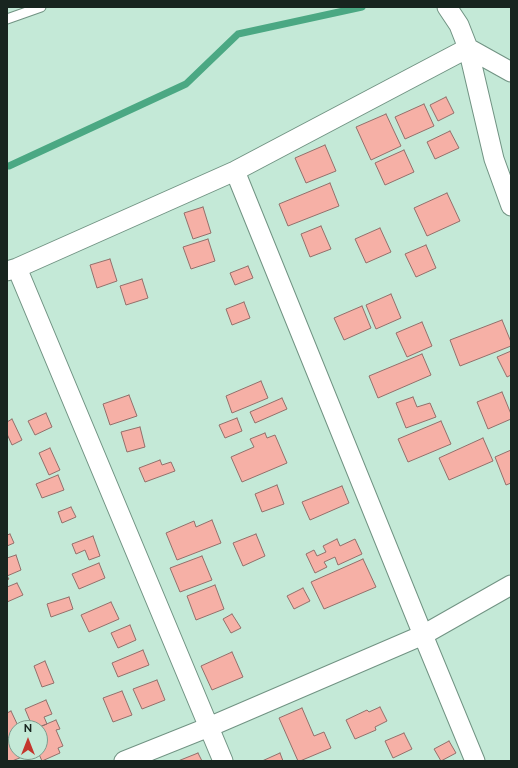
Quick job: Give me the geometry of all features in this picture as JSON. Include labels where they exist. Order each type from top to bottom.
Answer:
[{"type":"street","points":[[447,7],[459,25],[468,48],[494,159],[511,206]]},
{"type":"street","points":[[468,48],[511,72]]},
{"type":"street","points":[[223,761],[12,269],[235,171],[468,48]]},
{"type":"street","points":[[235,171],[475,761]]},
{"type":"street","points":[[124,761],[209,727],[423,635],[511,585]]},
{"type":"lane","points":[[7,19],[41,7]]},
{"type":"building","points":[[446,97],[454,113],[438,121],[430,105]]},
{"type":"building","points":[[424,104],[434,126],[405,139],[395,117]]},
{"type":"building","points":[[386,114],[401,146],[371,160],[356,127]]},
{"type":"building","points":[[450,131],[459,148],[435,159],[427,142]]},
{"type":"building","points":[[325,145],[336,171],[306,183],[295,158]]},
{"type":"building","points":[[404,150],[414,172],[385,185],[375,163]]},
{"type":"building","points":[[330,183],[339,206],[288,226],[279,204]]},
{"type":"building","points":[[447,193],[460,221],[427,236],[414,208]]},
{"type":"building","points":[[203,207],[211,233],[193,239],[184,213]]},
{"type":"building","points":[[321,226],[331,249],[310,257],[301,234]]},
{"type":"building","points":[[380,228],[391,252],[366,263],[355,239]]},
{"type":"building","points":[[208,239],[215,261],[191,269],[183,247]]},
{"type":"building","points":[[426,245],[436,268],[416,277],[405,254]]},
{"type":"building","points":[[110,259],[117,281],[97,288],[90,265]]},
{"type":"building","points":[[248,266],[253,278],[235,285],[230,273]]},
{"type":"building","points":[[142,279],[148,298],[126,305],[120,286]]},
{"type":"building","points":[[391,294],[401,318],[376,329],[366,305]]},
{"type":"building","points":[[244,302],[250,318],[232,325],[226,309]]},
{"type":"building","points":[[362,306],[371,328],[344,340],[334,318]]},
{"type":"building","points":[[502,320],[511,342],[511,346],[460,366],[450,340]]},
{"type":"building","points":[[422,322],[432,346],[407,357],[396,333]]},
{"type":"building","points":[[511,351],[511,375],[507,377],[497,357]]},
{"type":"building","points":[[422,354],[431,375],[378,398],[369,376]]},
{"type":"building","points":[[261,381],[268,398],[232,413],[226,396]]},
{"type":"building","points":[[502,392],[511,414],[511,419],[488,429],[477,402]]},
{"type":"building","points":[[129,395],[137,416],[110,425],[103,404]]},
{"type":"building","points":[[413,397],[417,407],[430,403],[436,417],[406,428],[396,403]]},
{"type":"building","points":[[282,398],[287,409],[255,423],[250,412]]},
{"type":"building","points":[[46,413],[52,427],[35,435],[28,421]]},
{"type":"building","points":[[237,418],[242,431],[225,438],[219,425]]},
{"type":"building","points":[[12,419],[22,440],[12,445],[7,434],[7,422]]},
{"type":"building","points":[[441,421],[451,444],[408,462],[398,439]]},
{"type":"building","points":[[140,427],[145,447],[127,452],[121,432]]},
{"type":"building","points":[[265,433],[267,438],[275,435],[287,463],[242,482],[231,457],[254,447],[250,439]]},
{"type":"building","points":[[483,438],[493,461],[449,480],[439,458]]},
{"type":"building","points":[[50,448],[60,470],[49,475],[39,453]]},
{"type":"building","points":[[511,450],[511,483],[506,485],[495,457]]},
{"type":"building","points":[[160,460],[162,465],[171,462],[175,471],[145,482],[139,468]]},
{"type":"building","points":[[58,475],[64,490],[42,498],[36,484]]},
{"type":"building","points":[[277,485],[284,504],[262,512],[255,494]]},
{"type":"building","points":[[342,486],[349,503],[310,520],[302,502]]},
{"type":"building","points":[[71,507],[76,517],[62,523],[58,512]]},
{"type":"building","points":[[212,520],[221,543],[177,560],[166,533],[194,521],[196,527]]},
{"type":"building","points":[[10,534],[14,543],[7,546],[7,535]]},
{"type":"building","points":[[256,534],[265,556],[243,566],[233,543]]},
{"type":"building","points":[[93,536],[100,556],[89,560],[85,550],[76,554],[72,544]]},
{"type":"building","points":[[337,539],[340,546],[355,539],[362,554],[338,565],[335,557],[324,562],[327,567],[315,573],[306,554],[314,550],[317,556],[326,552],[323,546]]},
{"type":"building","points":[[16,555],[21,570],[7,576],[7,558]]},
{"type":"building","points":[[202,556],[212,580],[180,592],[170,568]]},
{"type":"building","points":[[363,559],[376,587],[324,609],[311,582]]},
{"type":"building","points":[[99,563],[105,578],[79,589],[72,574]]},
{"type":"building","points":[[17,583],[23,595],[7,602],[7,587]]},
{"type":"building","points":[[215,585],[224,609],[196,620],[187,596]]},
{"type":"building","points":[[303,588],[310,601],[294,609],[287,596]]},
{"type":"building","points":[[69,597],[73,609],[51,617],[47,604]]},
{"type":"building","points":[[111,602],[119,619],[89,632],[81,615]]},
{"type":"building","points":[[232,614],[241,628],[231,633],[223,619]]},
{"type":"building","points":[[130,625],[136,640],[118,648],[111,633]]},
{"type":"building","points":[[143,650],[149,665],[118,677],[112,663]]},
{"type":"building","points":[[232,652],[243,677],[212,690],[201,666]]},
{"type":"building","points":[[45,661],[54,683],[42,687],[34,666]]},
{"type":"building","points":[[157,680],[165,700],[142,709],[133,689]]},
{"type":"building","points":[[122,691],[132,715],[113,722],[103,698]]},
{"type":"building","points":[[46,700],[52,714],[44,717],[45,720],[30,720],[25,709]]},
{"type":"building","points":[[380,707],[387,721],[375,727],[376,730],[355,739],[346,720],[367,710],[369,712]]},
{"type":"building","points":[[302,708],[314,736],[324,732],[331,748],[298,761],[279,718]]},
{"type":"building","points":[[11,711],[15,720],[8,720],[7,738],[7,713]]},
{"type":"building","points":[[56,720],[60,729],[56,730],[63,746],[58,748],[60,753],[48,758],[48,723]]},
{"type":"building","points":[[404,733],[412,749],[393,758],[385,741]]},
{"type":"building","points":[[7,738],[8,760],[14,760],[12,761],[7,761]]},
{"type":"building","points":[[449,741],[456,753],[441,761],[434,749]]},
{"type":"building","points":[[198,753],[202,761],[178,761]]},
{"type":"building","points":[[280,753],[283,761],[262,761]]},
{"type":"waterway","points":[[7,166],[186,84],[238,34],[362,7]]}]
